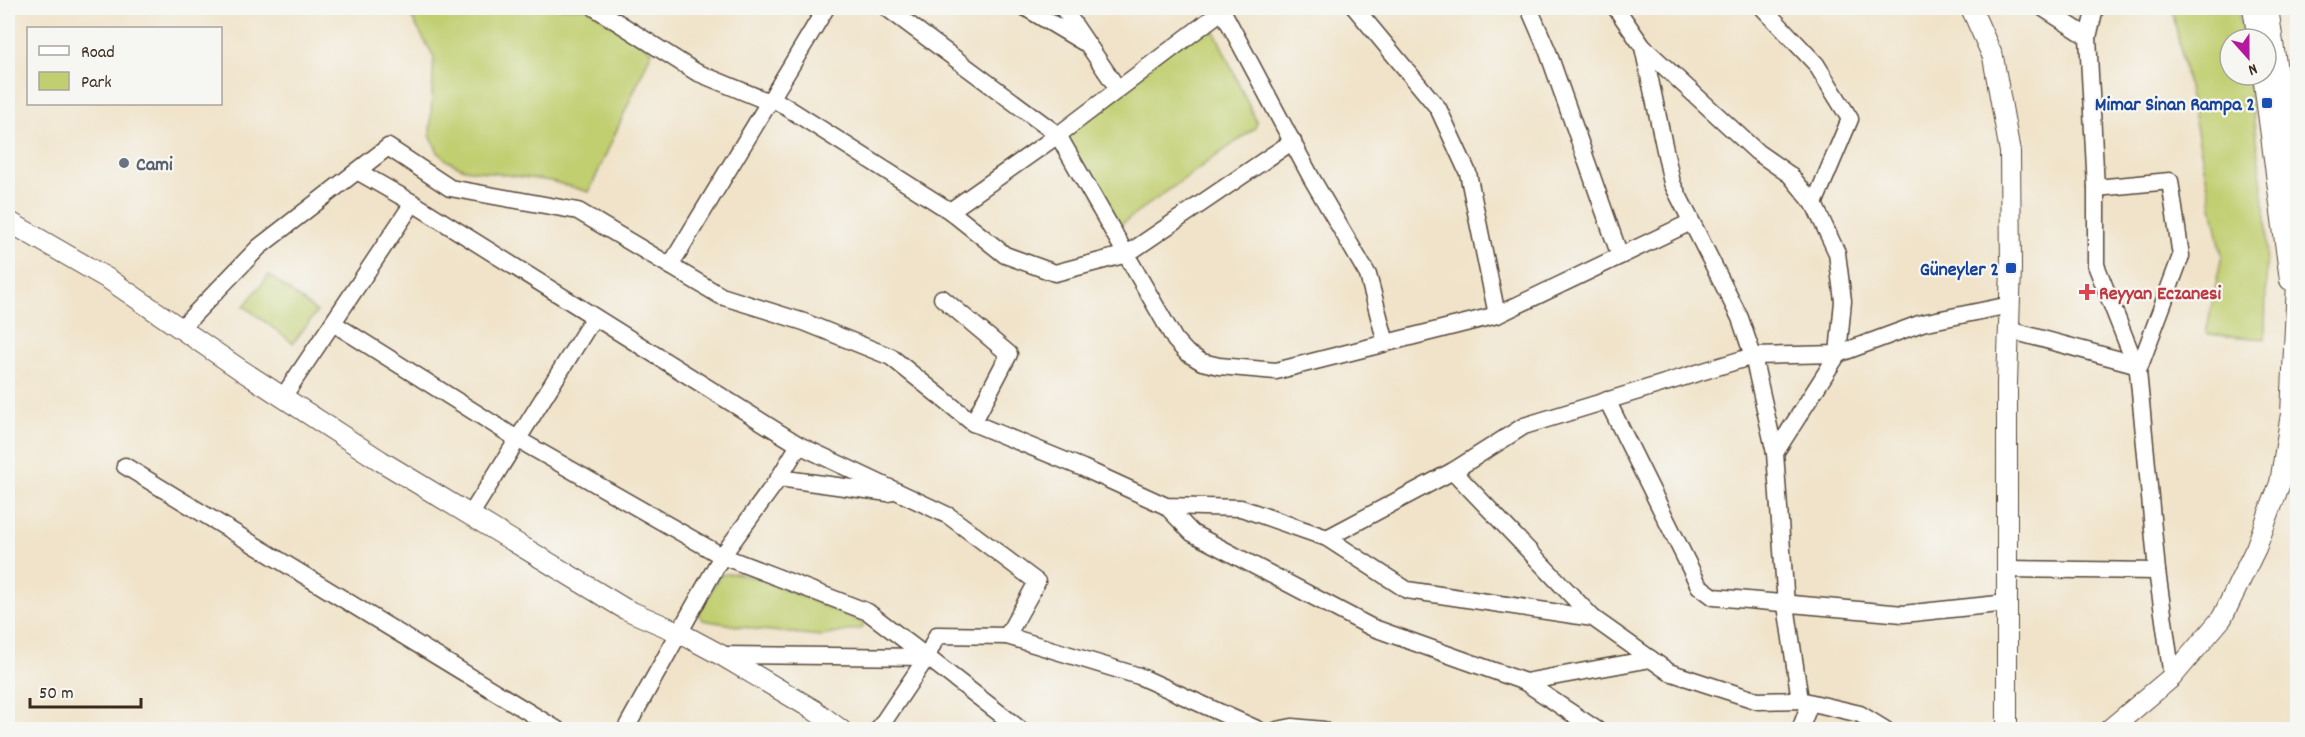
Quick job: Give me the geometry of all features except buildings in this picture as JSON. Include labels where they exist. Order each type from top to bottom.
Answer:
[{"type":"street","points":[[595,8],[696,72],[770,100],[950,211],[1005,255],[1055,273],[1127,254],[1293,141]]},
{"type":"street","points":[[670,266],[826,8]]},
{"type":"street","points":[[887,8],[1058,135],[1175,340],[1187,353],[1202,362],[1219,366],[1276,371],[1497,315],[1691,222]]},
{"type":"street","points":[[1026,8],[1086,45]]},
{"type":"street","points":[[1063,8],[1118,90]]},
{"type":"street","points":[[1355,8],[1438,108],[1463,162],[1468,173],[1497,315]]},
{"type":"street","points":[[1529,8],[1548,52],[1620,256]]},
{"type":"street","points":[[1616,8],[1643,47],[1757,152],[1790,175],[1814,204],[1837,253],[1843,301],[1838,354],[1775,453]]},
{"type":"street","points":[[1764,8],[1816,64],[1850,119],[1814,204]]},
{"type":"street","points":[[1971,8],[1993,57],[2010,152],[2007,729]]},
{"type":"street","points":[[2043,8],[2088,37]]},
{"type":"street","points":[[2095,8],[2088,37],[2096,188],[2097,266],[2137,368],[2157,571],[2172,677]]},
{"type":"street","points":[[2253,8],[2256,27]]},
{"type":"street","points":[[2268,8],[2298,233]]},
{"type":"street","points":[[950,211],[1058,135],[1222,9],[1312,179],[1368,276],[1386,343]]},
{"type":"street","points":[[1643,47],[1672,183],[1740,318],[1753,356],[1775,453],[1786,605],[1805,702],[1800,729]]},
{"type":"street","points":[[2265,87],[2296,314]]},
{"type":"street","points":[[181,328],[259,246],[388,147],[450,188],[578,211],[721,296],[804,322],[891,357],[973,423],[1083,468],[1166,506],[1192,533],[1371,627],[1525,682],[1597,729]]},
{"type":"street","points":[[357,171],[413,203],[799,445],[949,516],[1036,582],[1007,636]]},
{"type":"street","points":[[2096,188],[2170,180],[2181,256],[2137,368]]},
{"type":"street","points":[[283,397],[413,203]]},
{"type":"street","points":[[8,221],[110,280],[381,460],[625,609],[678,632],[721,655],[814,710],[841,729]]},
{"type":"street","points":[[2109,729],[2172,677],[2222,618],[2256,548],[2280,483],[2291,414],[2298,261]]},
{"type":"street","points":[[942,298],[1010,354],[973,423]]},
{"type":"street","points":[[1327,538],[1453,471],[1524,426],[1753,356],[1838,354],[1922,323],[2010,305]]},
{"type":"street","points":[[471,514],[594,317]]},
{"type":"street","points":[[333,323],[519,440],[722,556],[868,612],[1021,729]]},
{"type":"street","points":[[2009,330],[2137,368]]},
{"type":"street","points":[[1606,400],[1699,586],[1714,597],[1903,614],[2008,603]]},
{"type":"street","points":[[625,729],[722,556],[779,478],[799,445]]},
{"type":"street","points":[[125,466],[558,729]]},
{"type":"street","points":[[1453,471],[1593,618],[1669,672],[1758,700],[1805,702],[1860,714],[1886,729]]},
{"type":"street","points":[[779,478],[907,496]]},
{"type":"street","points":[[1166,506],[1241,508],[1327,538],[1407,590],[1593,618]]},
{"type":"street","points":[[2008,569],[2157,571]]},
{"type":"street","points":[[878,729],[927,657],[937,635],[1007,636],[1139,676],[1259,729]]},
{"type":"street","points":[[721,655],[927,657]]},
{"type":"street","points":[[1525,682],[1651,659]]},
{"type":"street","points":[[1277,729],[1292,727],[1324,729]]},
{"type":"green space","points":[[406,8],[587,8],[652,51],[589,192],[551,181],[464,169],[448,161],[438,152],[430,135],[434,57]]},
{"type":"green space","points":[[2172,8],[2238,8],[2241,27],[2218,27],[2218,87],[2250,87],[2267,226],[2265,339],[2206,334],[2222,255]]},
{"type":"green space","points":[[1195,29],[1215,32],[1257,123],[1255,128],[1113,230],[1062,134]]},
{"type":"green space","points":[[269,275],[317,312],[293,343],[244,306]]},
{"type":"green space","points":[[735,573],[761,579],[862,622],[863,628],[822,636],[761,630],[703,620],[698,614],[720,575]]},
{"type":"waterway","points":[[8,717],[14,730]]},
{"type":"place","name":"Mimar Sinan Rampa 2","points":[[2267,103]]},
{"type":"place","name":"Cami","points":[[124,163]]},
{"type":"place","name":"Güneyler 2","points":[[2011,268]]},
{"type":"place","name":"Reyyan Eczanesi","points":[[2087,292]]}]
